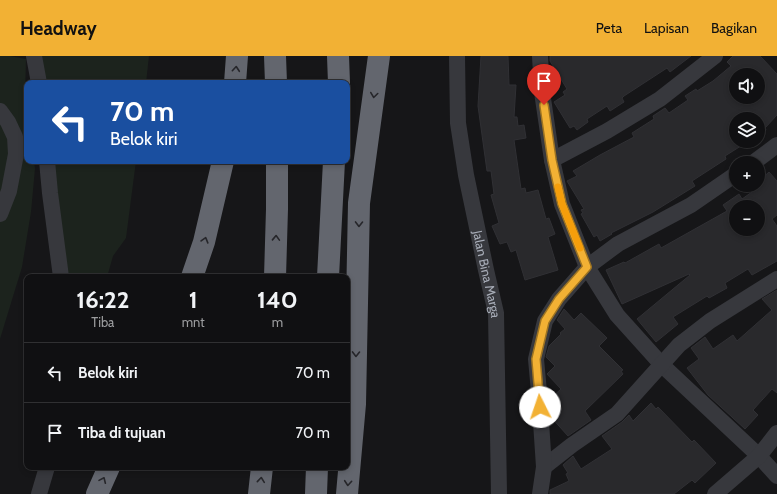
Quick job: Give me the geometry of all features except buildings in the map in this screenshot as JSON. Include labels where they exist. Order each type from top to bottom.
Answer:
[{"type":"highway","points":[[235,80],[237,56]]},
{"type":"highway","points":[[275,56],[276,80]]},
{"type":"highway","points":[[338,56],[339,80]]},
{"type":"highway","points":[[350,460],[355,404],[359,203],[379,56]]},
{"type":"highway","points":[[193,274],[204,242],[222,164]]},
{"type":"highway","points":[[275,274],[277,164]]},
{"type":"highway","points":[[328,274],[334,164]]},
{"type":"highway","points":[[97,494],[108,470]]},
{"type":"highway","points":[[259,494],[262,470]]},
{"type":"highway","points":[[316,494],[317,470]]},
{"type":"highway","points":[[347,494],[349,470]]},
{"type":"street","points":[[34,56],[38,80]]},
{"type":"street","name":"Jalan Bina Marga","points":[[457,56],[458,123],[466,175],[496,313],[499,494]]},
{"type":"street","points":[[540,56],[542,92],[552,160],[562,204],[587,267],[617,315],[662,365],[777,476]]},
{"type":"street","points":[[552,160],[607,131],[660,99],[715,56]]},
{"type":"street","points":[[0,111],[8,122],[15,137],[16,154],[9,191],[0,214]]},
{"type":"street","points":[[762,156],[777,145]]},
{"type":"street","points":[[47,164],[61,274]]},
{"type":"street","points":[[540,494],[544,467],[536,359],[545,321],[559,299],[587,267],[618,244],[691,205],[729,179]]},
{"type":"street","points":[[544,467],[572,445],[617,414],[679,345],[710,320],[777,279]]},
{"type":"street","points":[[715,494],[758,456],[777,433]]},
{"type":"street","points":[[40,494],[46,470]]},
{"type":"shaded area","points":[[0,56],[10,56],[26,59],[25,80],[24,80],[24,164],[34,164],[35,168],[31,212],[22,267],[0,339]]},
{"type":"shaded area","points":[[32,56],[149,56],[146,80],[37,80]]},
{"type":"shaded area","points":[[47,164],[136,164],[126,238],[113,256],[108,274],[62,274]]},
{"type":"slow traffic","points":[[558,187],[562,204],[580,248]]},
{"type":"route","points":[[540,407],[536,359],[545,321],[559,299],[587,267],[562,204],[552,160],[544,105]]}]
